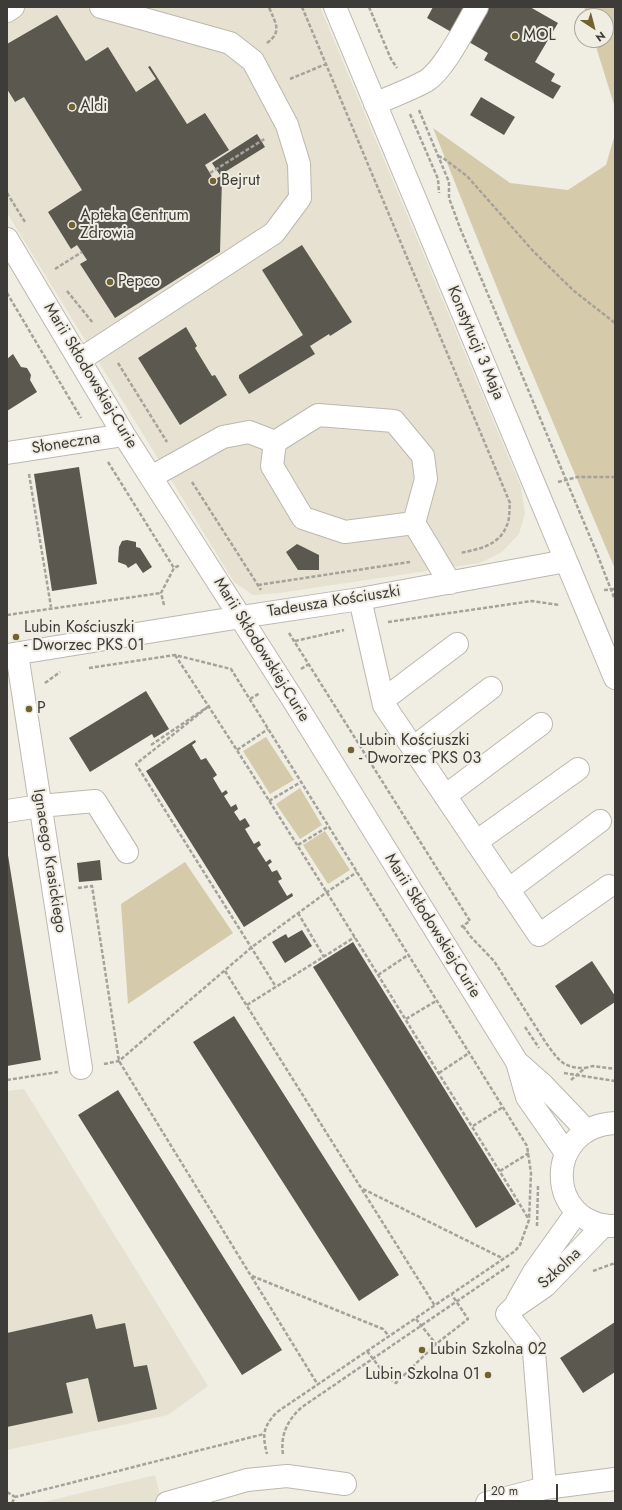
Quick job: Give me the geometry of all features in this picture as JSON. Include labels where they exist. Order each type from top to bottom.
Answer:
[{"type":"street","points":[[7,11],[13,7]]},
{"type":"street","points":[[81,359],[274,233],[300,198],[299,164],[287,125],[253,61],[230,43],[101,7]]},
{"type":"street","name":"Konstytucji 3 Maja","points":[[335,7],[615,678]]},
{"type":"street","points":[[376,104],[427,80],[435,74],[448,56],[477,7]]},
{"type":"street","name":"Marii Skłodowskiej-Curie","points":[[7,239],[81,359],[124,435],[241,617],[516,1062],[527,1097],[566,1153]]},
{"type":"street","points":[[275,442],[318,416],[394,421],[423,456],[426,479],[414,523],[450,582]]},
{"type":"street","points":[[151,477],[223,437],[249,432],[275,442]]},
{"type":"street","name":"Słoneczna","points":[[7,453],[124,435]]},
{"type":"street","points":[[275,442],[272,466],[303,518],[345,532],[414,523]]},
{"type":"street","name":"Tadeusza Kościuszki","points":[[12,655],[360,599],[566,561]]},
{"type":"street","points":[[360,599],[384,705],[539,935],[609,886]]},
{"type":"street","points":[[383,700],[457,644]]},
{"type":"street","name":"Ignacego Krasickiego","points":[[12,655],[22,687],[81,1068]]},
{"type":"street","points":[[413,748],[491,688]]},
{"type":"street","points":[[445,796],[541,724]]},
{"type":"street","points":[[476,842],[578,769]]},
{"type":"street","points":[[7,811],[40,806],[95,801],[127,852]]},
{"type":"street","points":[[508,890],[600,821]]},
{"type":"street","name":"Marii Skłodowskiej-Curie","points":[[516,1062],[544,1085],[586,1130]]},
{"type":"street","points":[[609,1226],[589,1221],[577,1212],[565,1194],[561,1173],[566,1153],[575,1140],[586,1130],[600,1125],[615,1123]]},
{"type":"street","name":"Szkolna","points":[[510,1311],[534,1272],[577,1212]]},
{"type":"street","name":"Szkolna","points":[[510,1311],[545,1286],[609,1226]]},
{"type":"street","points":[[510,1311],[534,1352],[545,1488]]},
{"type":"street","points":[[170,1503],[211,1497],[247,1480],[280,1477],[345,1484]]},
{"type":"street","points":[[487,1503],[545,1488],[615,1479]]},
{"type":"path","points":[[227,539],[258,586],[435,558],[486,547],[502,535],[508,524],[510,503],[302,7]]},
{"type":"path","points":[[369,7],[391,59],[403,76],[409,88],[449,182],[449,198],[460,228],[596,551],[615,600]]},
{"type":"path","points":[[285,82],[326,64]]},
{"type":"path","points":[[438,156],[467,176],[534,252],[574,291],[615,323]]},
{"type":"path","points":[[55,270],[82,252]]},
{"type":"path","points":[[28,467],[51,607]]},
{"type":"path","points":[[558,483],[577,477],[615,477]]},
{"type":"path","points":[[7,615],[51,607],[161,593],[174,568]]},
{"type":"path","points":[[295,641],[366,625],[532,601],[558,605],[601,590],[615,590]]},
{"type":"path","points":[[276,612],[470,921],[456,930]]},
{"type":"path","points":[[82,669],[175,655],[231,669],[503,1107],[527,1146],[529,1153],[531,1172],[529,1220],[520,1245],[504,1260],[277,1412],[266,1425],[264,1442],[280,1477]]},
{"type":"path","points":[[175,655],[298,845],[529,1220]]},
{"type":"path","points":[[22,687],[42,684],[58,672],[66,671]]},
{"type":"path","points":[[152,745],[209,706]]},
{"type":"path","points":[[209,706],[136,764],[276,987]]},
{"type":"path","points":[[237,750],[268,729]]},
{"type":"path","points":[[269,801],[301,782]]},
{"type":"path","points":[[298,845],[329,826]]},
{"type":"path","points":[[7,1080],[119,1061],[252,947],[357,872]]},
{"type":"path","points":[[53,890],[92,886],[119,1061],[318,1385]]},
{"type":"path","points":[[298,913],[324,957]]},
{"type":"path","points":[[463,926],[471,937],[494,961],[555,1055],[568,1066],[585,1068],[593,1066],[615,1069]]},
{"type":"path","points":[[246,1005],[355,938]]},
{"type":"path","points":[[378,974],[408,955]]},
{"type":"path","points":[[225,971],[435,1306]]},
{"type":"path","points":[[405,1019],[436,1001]]},
{"type":"path","points":[[522,1021],[544,1054]]},
{"type":"path","points":[[439,1073],[469,1053]]},
{"type":"path","points":[[552,1095],[585,1068]]},
{"type":"path","points":[[560,1072],[615,1081]]},
{"type":"path","points":[[472,1126],[503,1107]]},
{"type":"path","points":[[500,1171],[529,1153]]},
{"type":"path","points":[[535,1233],[537,1226],[538,1184]]},
{"type":"path","points":[[362,1189],[504,1260]]},
{"type":"path","points":[[280,1477],[285,1429],[291,1418],[308,1402],[512,1264]]},
{"type":"path","points":[[252,1276],[383,1329],[389,1336]]},
{"type":"path","points":[[367,1352],[387,1377],[396,1383],[436,1344],[468,1319],[452,1294]]},
{"type":"path","points":[[416,1319],[436,1344]]},
{"type":"path","points":[[7,1492],[15,1497],[264,1434]]},
{"type":"path","points":[[12,1503],[15,1497]]},
{"type":"shaded area","points":[[7,7],[320,7],[521,487],[525,513],[519,534],[502,552],[480,563],[279,593],[253,595],[234,582],[7,213]]},
{"type":"shaded area","points":[[615,7],[615,108],[596,48],[614,48],[614,8],[584,8]]},
{"type":"shaded area","points":[[433,128],[510,183],[568,190],[606,165],[615,134],[615,569],[514,330]]},
{"type":"shaded area","points":[[266,737],[294,780],[270,794],[243,751]]},
{"type":"shaded area","points":[[300,788],[322,825],[300,839],[276,804]]},
{"type":"shaded area","points":[[325,831],[350,870],[328,884],[303,845]]},
{"type":"shaded area","points":[[185,862],[233,933],[128,1004],[121,904]]},
{"type":"shaded area","points":[[24,1089],[208,1386],[168,1415],[7,1450],[7,1091]]},
{"type":"shaded area","points":[[155,1475],[162,1503],[40,1503]]},
{"type":"building","points":[[433,7],[530,7],[558,23],[535,62],[555,74],[551,81],[561,86],[553,99],[484,60],[488,53],[427,18]]},
{"type":"building","points":[[57,15],[86,61],[108,47],[136,92],[156,79],[148,67],[150,66],[187,124],[205,113],[229,150],[205,165],[214,180],[221,176],[222,178],[220,252],[115,318],[80,264],[87,260],[77,245],[71,249],[48,212],[82,190],[24,97],[15,102],[7,89],[7,44]]},
{"type":"building","points":[[481,97],[515,117],[504,135],[470,115]]},
{"type":"building","points":[[257,134],[265,147],[220,175],[212,163]]},
{"type":"building","points":[[302,245],[352,322],[330,336],[329,334],[310,346],[315,354],[249,394],[239,378],[239,375],[303,335],[262,270]]},
{"type":"building","points":[[186,327],[197,346],[195,348],[212,376],[215,375],[227,395],[180,425],[138,358]]},
{"type":"building","points":[[13,354],[21,367],[27,368],[31,375],[30,380],[37,392],[7,411],[7,359]]},
{"type":"building","points":[[79,467],[97,584],[52,591],[34,474]]},
{"type":"building","points":[[127,540],[136,542],[136,547],[140,548],[152,567],[143,573],[136,563],[128,568],[126,565],[118,562],[119,547],[122,541]]},
{"type":"building","points":[[297,544],[319,555],[319,570],[298,570],[286,552]]},
{"type":"building","points":[[146,691],[169,729],[154,738],[152,734],[90,772],[69,738]]},
{"type":"building","points":[[195,740],[196,742],[192,745],[201,760],[206,758],[217,775],[213,778],[222,793],[226,790],[228,793],[224,796],[231,807],[236,804],[238,809],[234,812],[240,821],[245,818],[250,826],[245,829],[254,844],[259,841],[261,845],[257,848],[266,862],[270,859],[272,862],[268,865],[272,872],[277,870],[282,879],[278,881],[287,896],[292,893],[293,896],[244,927],[146,771]]},
{"type":"building","points":[[7,849],[41,1060],[7,1066]]},
{"type":"building","points":[[100,860],[102,880],[79,882],[77,863]]},
{"type":"building","points":[[302,930],[312,946],[285,963],[272,942],[286,934],[288,938]]},
{"type":"building","points":[[353,942],[516,1204],[476,1228],[313,967]]},
{"type":"building","points":[[592,961],[615,996],[615,1002],[581,1025],[555,986]]},
{"type":"building","points":[[234,1016],[399,1275],[359,1301],[193,1042]]},
{"type":"building","points":[[118,1090],[282,1350],[242,1375],[78,1115]]},
{"type":"building","points":[[92,1314],[96,1329],[125,1323],[134,1367],[147,1365],[157,1409],[98,1422],[88,1378],[66,1383],[73,1413],[7,1427],[7,1333]]},
{"type":"building","points":[[615,1322],[615,1372],[583,1393],[560,1358]]},
{"type":"place","name":"MOL","points":[[515,36]]},
{"type":"place","name":"Aldi","points":[[72,107]]},
{"type":"place","name":"Bejrut","points":[[213,181]]},
{"type":"place","name":"Apteka Centrum Zdrowia","points":[[72,225]]},
{"type":"place","name":"Pepco","points":[[110,282]]},
{"type":"place","name":"Lubin Kościuszki - Dworzec PKS 01","points":[[16,637]]},
{"type":"place","name":"P","points":[[29,709]]},
{"type":"place","name":"Lubin Kościuszki - Dworzec PKS 03","points":[[351,750]]},
{"type":"place","name":"Lubin Szkolna 02","points":[[422,1350]]},
{"type":"place","name":"Lubin Szkolna 01","points":[[488,1375]]}]
